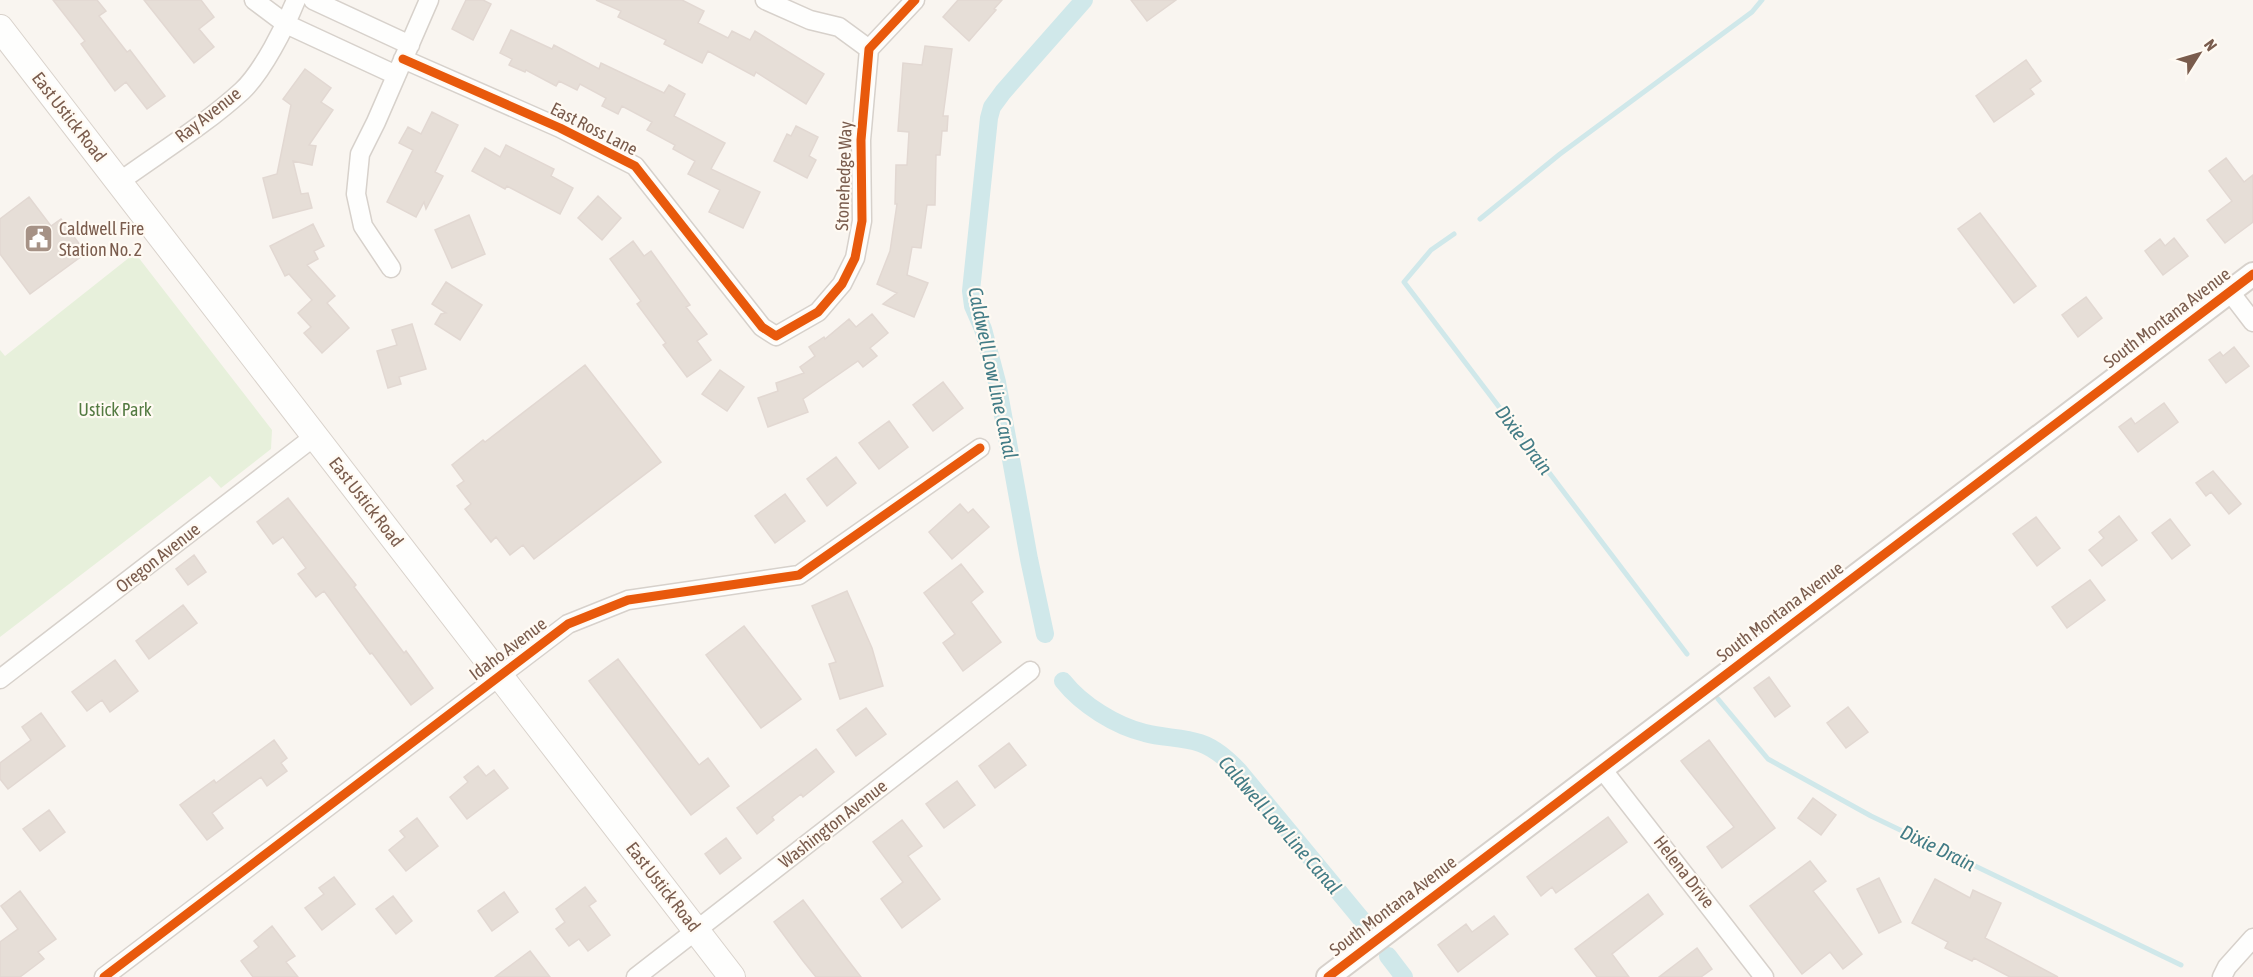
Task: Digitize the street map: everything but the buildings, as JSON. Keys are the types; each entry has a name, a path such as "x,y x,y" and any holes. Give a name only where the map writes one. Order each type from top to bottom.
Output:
{"main road":[{"name":"East Ustick Road","path":"0,27 732,977"}],"street":[{"name":"East Ross Lane","path":"254,0 286,24 402,61 560,128 635,166 762,327 776,336"},
{"name":"Ray Avenue","path":"119,182 243,90 268,56 296,0"},
{"name":"East Ross Lane","path":"313,0 402,61"},
{"path":"391,268 363,226 356,194 360,154 429,0"},
{"path":"765,0 810,20 839,27 869,49 915,0"},
{"name":"Stonehedge Way","path":"776,336 818,312 842,284 855,258 862,221 861,140 869,49"},
{"name":"South Montana Avenue","path":"1328,977 2253,274"},
{"path":"2230,292 2253,322"},
{"name":"Oregon Avenue","path":"0,679 315,436"},
{"name":"Idaho Avenue","path":"104,977 568,624 628,600 799,575 980,448"},
{"name":"Washington Avenue","path":"636,977 1030,671"},
{"name":"Helena Drive","path":"1602,768 1764,977"},
{"path":"2222,977 2253,938"}],"green space":[{"name":"Ustick Park","path":"135,253 272,430 271,449 221,488 210,476 0,637 0,350 5,356"}],"waterway":[{"name":"Caldwell Low Line Canal","path":"1045,634 997,382 983,329 973,306 971,291 992,107 1084,0"},
{"name":"Dixie Drain","path":"1480,219 1560,154 1752,12 1762,0"},
{"name":"Dixie Drain","path":"1454,234 1431,250 1404,282 1687,654"},
{"name":"Caldwell Low Line Canal","path":"1063,681 1080,698 1111,720 1152,735 1193,741 1220,754 1238,770 1362,920"},
{"name":"Dixie Drain","path":"1718,699 1768,759 1871,816 2181,965"},
{"name":"Caldwell Low Line Canal","path":"1388,956 1404,977"}],"cycle path":[{"path":"403,59 560,128 635,166 762,327 776,336 818,312 842,284 855,258 862,221 861,140 869,49 915,0"},
{"path":"1328,977 2253,274"},
{"path":"104,977 568,624 628,600 799,575 980,448"}],"place":[{"name":"Caldwell Fire Station No. 2","path":"38,239"}]}
